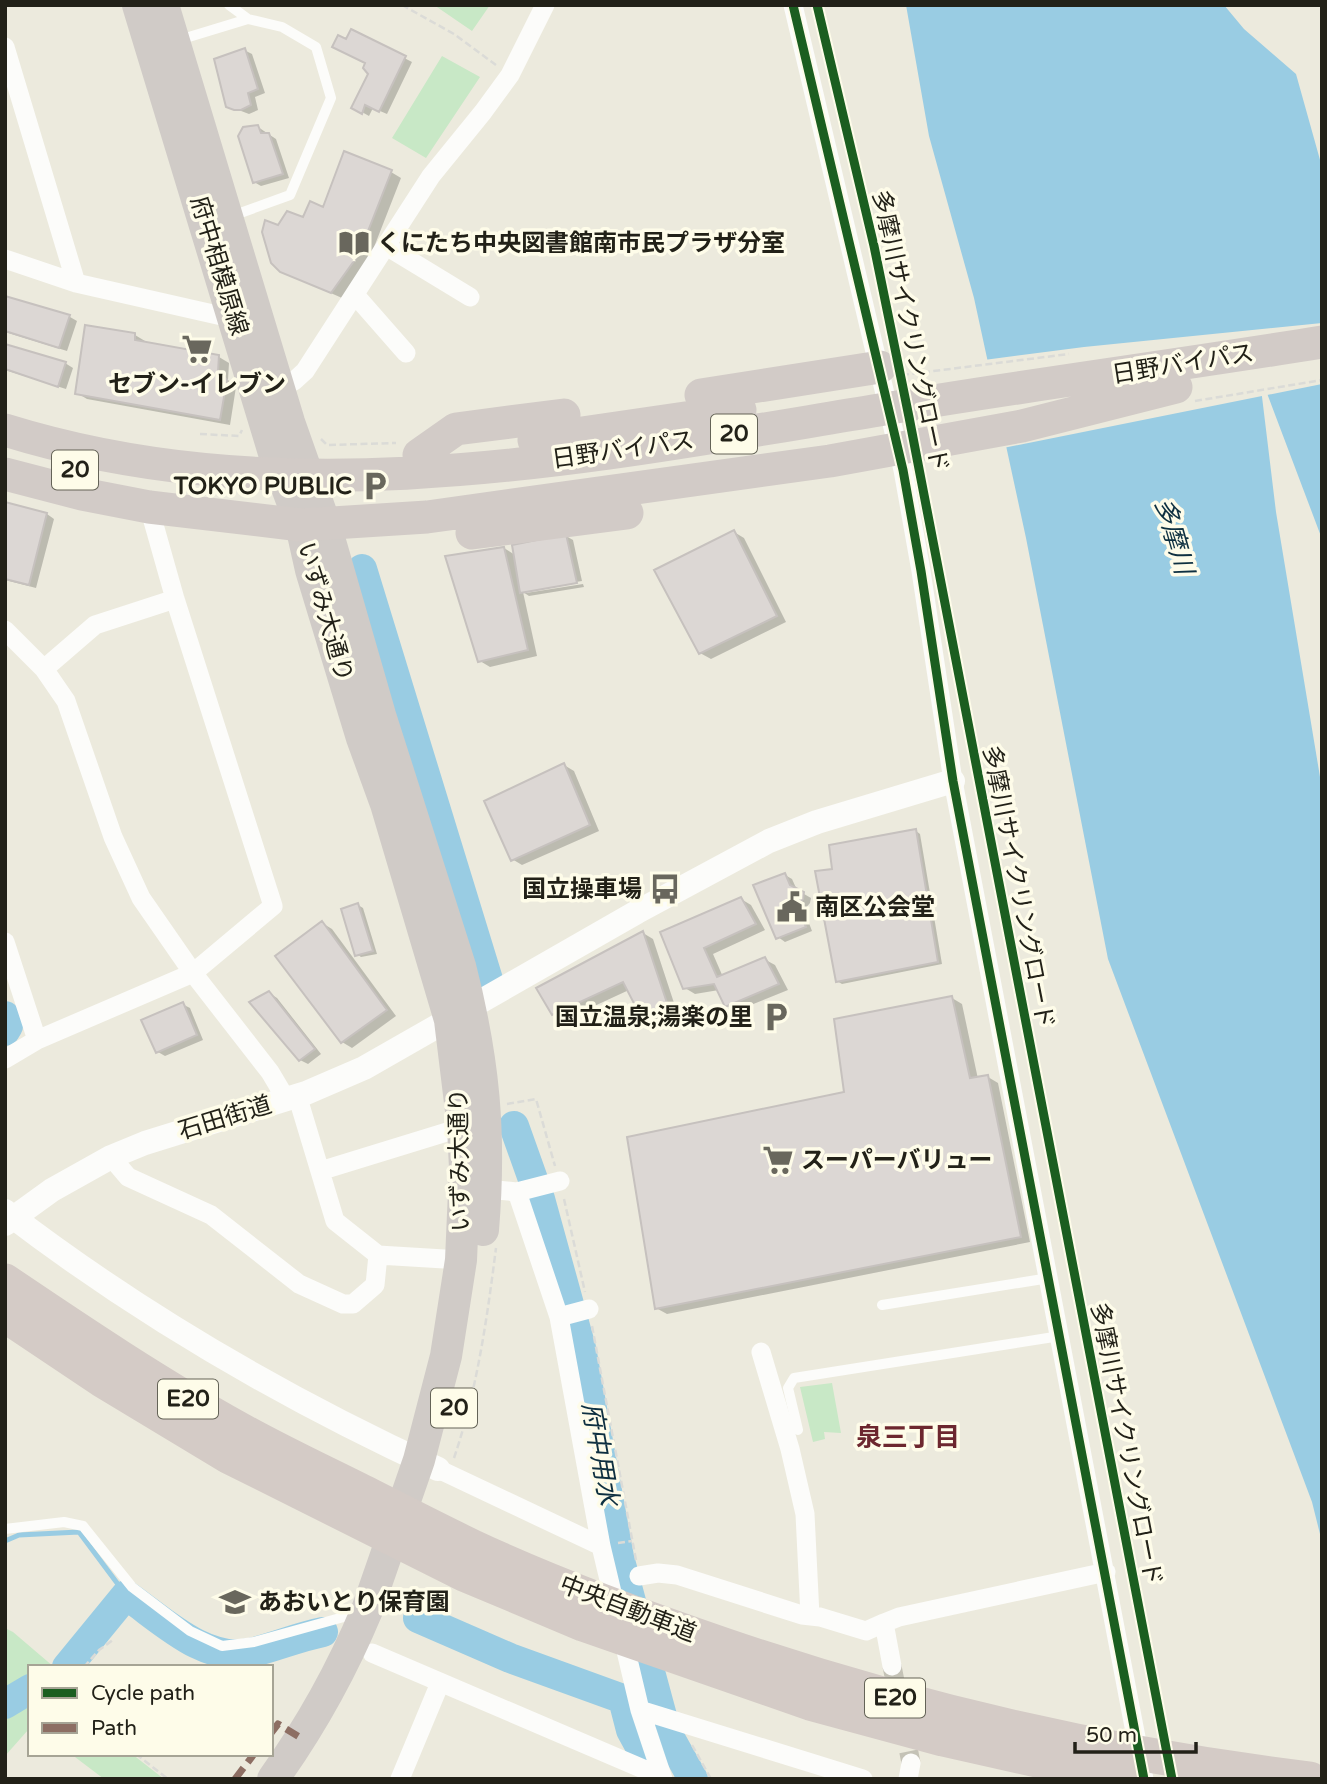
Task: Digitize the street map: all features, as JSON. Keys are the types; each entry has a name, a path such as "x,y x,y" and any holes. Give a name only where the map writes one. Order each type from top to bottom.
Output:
{"highway":[{"name":"日野バイパス","path":"1173,377 1322,342"},
{"name":"日野バイパス","path":"5,451 102,476 146,484 216,470 341,477 479,470 647,448 903,406 1322,364"},
{"path":"419,456 456,429 895,373"},
{"path":"5,408 89,430 162,442 332,458 419,456 917,386 1011,376 1173,377"},
{"path":"5,474 82,494 146,484 313,524 427,517 830,460 1022,426 1173,377"},
{"name":"日野バイパス","path":"5,430 74,447 146,484"},
{"path":"427,517 450,530 467,534 555,524 902,470"},
{"name":"中央自動車道","path":"5,1282 117,1357 242,1431 375,1515"},
{"name":"中央自動車道","path":"5,1315 102,1380 228,1456 375,1515 581,1609 684,1661 810,1703 1013,1756 1123,1765 1237,1770 1310,1779"},
{"name":"中央自動車道","path":"581,1609 671,1627 818,1677 947,1712 1123,1765"}],"main road":[{"name":"府中相模原線","path":"138,5 235,318 313,524"},
{"name":"府中相模原線","path":"163,5 280,388 288,454"},
{"name":"いずみ大通り","path":"298,1779 332,1729 372,1653 403,1573 428,1464 446,1356 461,1260 464,1192 460,966 343,593 313,524"},
{"name":"いずみ大通り","path":"273,1779 324,1700 367,1610 428,1464 467,1356 481,1256 509,1190 484,1085 460,1014"}],"street":[{"path":"280,388 305,371 356,296 431,176 484,112 510,75 545,5"},
{"path":"793,5 895,373 902,470 921,571 953,781 1144,1779"},
{"path":"5,47 76,283"},
{"path":"386,246 470,297"},
{"path":"5,259 76,283 235,318"},
{"path":"356,296 406,353"},
{"path":"5,1059 37,1040 193,973 273,906 176,599 146,484"},
{"path":"44,669 95,625 176,599"},
{"path":"5,630 44,669 66,701 113,838 141,898 193,973 291,1097 320,1171 335,1221 378,1255 461,1260"},
{"name":"石田街道","path":"8,1217 111,1157 145,1143 291,1097 355,1073 637,912 769,841 817,822 953,781"},
{"path":"5,942 37,1040"},
{"path":"320,1171 463,1127"},
{"path":"111,1157 128,1177 211,1215 299,1284 343,1304 353,1304 375,1285 378,1255"},
{"path":"556,1182 509,1190 574,1313 601,1546 662,1778"},
{"path":"8,1217 137,1303 217,1352 323,1411 601,1546"},
{"path":"761,1352 790,1449 805,1514 810,1616"},
{"path":"639,1576 657,1573 677,1575 866,1631 899,1617 1106,1572"},
{"path":"884,1623 892,1666"},
{"path":"372,1653 662,1778"},
{"path":"400,1779 440,1683"},
{"path":"644,1711 675,1720 807,1771 863,1779"}],"lane":[{"path":"228,218 290,194 331,98 316,47 282,27 248,19 229,5"},
{"path":"174,41 248,19"},
{"path":"882,1305 1049,1278"},
{"path":"798,1430 788,1388 794,1378 1060,1336"},
{"path":"5,1529 64,1522 83,1526 132,1587 190,1631 222,1646 254,1642 367,1610"}],"path":[{"path":"402,5 454,34 510,75"},
{"path":"895,373 1072,353"},
{"path":"500,1105 536,1099 556,1182 574,1313 639,1576"},
{"path":"625,1542 632,1541"},
{"path":"86,1665 99,1650 113,1640"},
{"path":"675,1720 711,1779"},
{"path":"139,1756 168,1779"}],"green space":[{"path":"434,5 490,5 472,31"},
{"path":"442,56 480,77 426,158 392,138"},
{"path":"832,1383 841,1433 824,1432 825,1439 813,1442 800,1387"},
{"path":"5,1628 52,1665 28,1665 28,1730 5,1756"},
{"path":"74,1756 135,1756 164,1779 104,1779"}],"water":[{"name":"多摩川","path":"906,5 1224,5 1244,29 1296,74 1322,167 1322,539 1259,372 1276,512 1322,789 1322,1542 1312,1502 1108,959 1026,538 974,298 929,136"}],"pier":[{"path":"1322,323 1322,384 1003,448 984,360"}],"building":[{"path":"351,29 406,56 379,112 365,105 362,114 351,108 368,74 363,68 365,63 332,47 338,35 346,39"},
{"path":"245,48 258,89 248,93 251,105 234,110 226,107 214,59"},
{"path":"258,125 261,133 269,133 283,174 253,183 238,136 243,127"},
{"path":"344,151 392,170 359,254 331,293 280,272 271,263 262,232 265,220 278,225 287,211 303,217 310,201 323,207"},
{"path":"5,296 70,315 59,348 5,331"},
{"path":"85,325 135,333 135,340 219,355 218,372 227,380 220,420 75,394"},
{"path":"5,344 66,362 58,387 5,369"},
{"path":"5,502 47,513 29,585 5,579"},
{"path":"734,530 777,616 699,654 654,570"},
{"path":"566,534 577,583 520,593 512,545"},
{"path":"504,547 528,650 478,662 445,556"},
{"path":"564,763 590,825 511,861 484,801"},
{"path":"916,829 938,962 836,982 815,871 832,869 829,845"},
{"path":"785,873 790,885 804,892 803,899 797,905 806,927 776,939 753,885"},
{"path":"741,897 756,924 704,948 717,977 765,957 779,984 725,1007 714,984 683,989 660,932"},
{"path":"358,903 373,951 355,956 341,909"},
{"path":"322,921 387,1010 341,1043 275,956"},
{"path":"643,931 667,1003 641,1017 623,982 552,1015 536,988"},
{"path":"269,991 315,1049 299,1061 249,1002"},
{"path":"952,996 970,1078 988,1075 1021,1237 655,1309 627,1137 844,1092 834,1019"},
{"path":"183,1002 197,1035 156,1053 141,1020"}],"waterway":[{"path":"362,569 489,983"},
{"path":"5,1016 8,1026 5,1031"},
{"name":"府中用水","path":"514,1126 540,1199 581,1348 619,1557 666,1731 693,1779"},
{"path":"5,1541 19,1535 79,1532 126,1595"},
{"path":"69,1665 126,1595 184,1637 217,1652 250,1653 323,1632"},
{"path":"418,1618 510,1658 623,1699 631,1730 643,1752"},
{"path":"5,1704 28,1690"}],"tunnel":[{"path":"892,1666 911,1763"}],"marked path":[{"path":"273,1730 278,1724 301,1738"},
{"path":"235,1779 252,1756"}],"cycle path":[{"path":"793,5 903,470 953,781 1144,1779"},
{"name":"多摩川サイクリングロード","path":"817,5 874,246 909,417 1172,1779"}],"place":[{"name":"くにたち中央図書館南市民プラザ分室","path":"354,243"},
{"name":"セブン-イレブン","path":"197,349"},
{"name":"TOKYO PUBLIC","path":"375,486"},
{"name":"国立操車場","path":"665,889"},
{"name":"南区公会堂","path":"792,907"},
{"name":"国立温泉;湯楽の里","path":"776,1017"},
{"name":"スーパーバリュー","path":"778,1160"},
{"name":"あおいとり保育園","path":"235,1602"}],"district":[{"name":"泉三丁目","path":"908,1437"}]}
